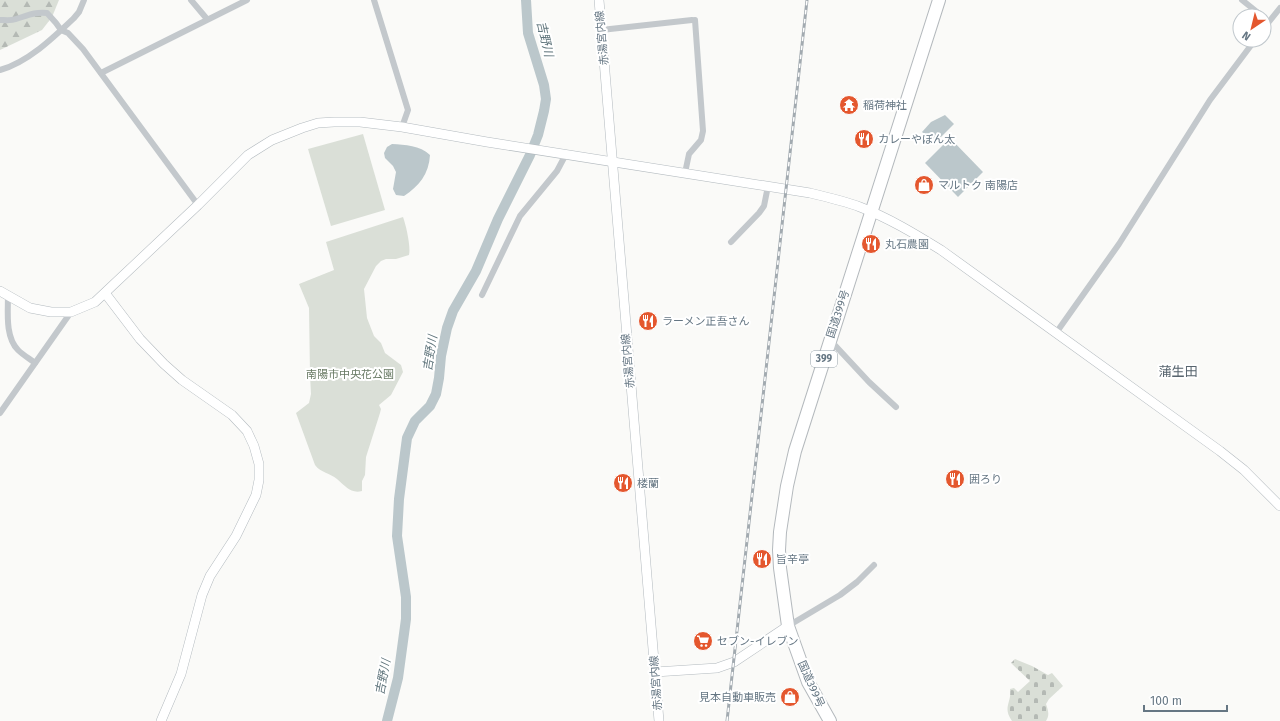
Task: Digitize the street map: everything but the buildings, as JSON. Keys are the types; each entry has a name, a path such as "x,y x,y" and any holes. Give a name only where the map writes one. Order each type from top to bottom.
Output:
{"highway":[{"name":"国道399号","path":"830,721 808,682 788,626 779,550 787,486 795,451 939,0"}],"street":[{"path":"0,70 12,67 26,59 79,12 84,0"},
{"path":"191,0 207,19"},
{"path":"101,73 247,0"},
{"path":"374,0 408,110 402,127"},
{"name":"赤湯宮内線","path":"599,0 611,161 659,721"},
{"path":"1242,0 1252,8"},
{"path":"1272,15 1280,8"},
{"path":"0,20 15,20 37,12 47,13 60,30 68,33 74,39 101,73 198,205"},
{"path":"601,30 694,20 703,130 701,140 689,154 685,173"},
{"path":"1056,333 1119,244 1210,100 1249,48"},
{"path":"4,293 30,308 51,312 71,312 95,302 198,205 248,155 272,140 318,123 360,122 402,127 487,142 810,193 871,211 913,232 941,250 1220,451 1244,470 1280,506"},
{"path":"482,295 520,216 557,171 566,154"},
{"path":"731,242 764,206 768,186"},
{"path":"4,293 10,335 13,343 17,349 35,363"},
{"path":"105,293 140,339 164,364 182,380 232,415 247,431 254,446 259,464 260,480 256,494 236,536 210,576 202,595 181,674 161,721"},
{"path":"0,413 71,312"},
{"path":"830,340 896,407"},
{"path":"656,672 716,668 734,662 788,626 840,595 874,565"}],"green space":[{"path":"0,0 59,0 52,17 42,30 0,50"},
{"path":"363,134 385,210 331,226 308,149"},
{"name":"南陽市中央花公園","path":"403,217 409,242 409,255 381,261 376,266 364,289 367,318 374,336 381,343 385,353 401,365 403,372 391,395 379,405 381,409 366,457 362,491 358,492 348,489 334,477 320,470 315,465 296,413 309,403 311,394 309,308 299,284 334,270 326,242"},
{"path":"1015,659 1048,675 1052,673 1063,686 1049,699 1046,704 1048,715 1046,721 1012,721 1009,716 1008,708 1010,689 1014,688 1018,692 1030,681 1011,663"}],"shaded area":[{"path":"945,115 954,124 935,143 922,132 931,122"},
{"path":"950,138 983,172 958,197 925,163"},
{"path":"392,144 417,147 430,155 428,168 419,184 404,196 396,195 393,189 396,172 393,166 385,158 384,153 387,147"}],"waterway":[{"name":"吉野川","path":"387,721 398,678 406,619 406,597 397,536 399,499 407,438 415,421 430,406 436,394 441,356 447,328 453,311 476,271 498,219 530,155 538,135 544,111 546,99 544,85 528,33 526,0"}],"railway":[{"path":"727,721 807,0"}],"place":[{"name":"稲荷神社","path":"849,105"},
{"name":"カレーやぽん太","path":"864,139"},
{"name":"マルトク 南陽店","path":"924,185"},
{"name":"丸石農園","path":"871,244"},
{"name":"ラーメン正吾さん","path":"648,321"},
{"name":"囲ろり","path":"955,479"},
{"name":"楼蘭","path":"623,483"},
{"name":"旨辛亭","path":"762,559"},
{"name":"セブン-イレブン","path":"703,641"},
{"name":"見本自動車販売","path":"790,697"}],"district":[{"name":"蒲生田","path":"1178,371"}]}
